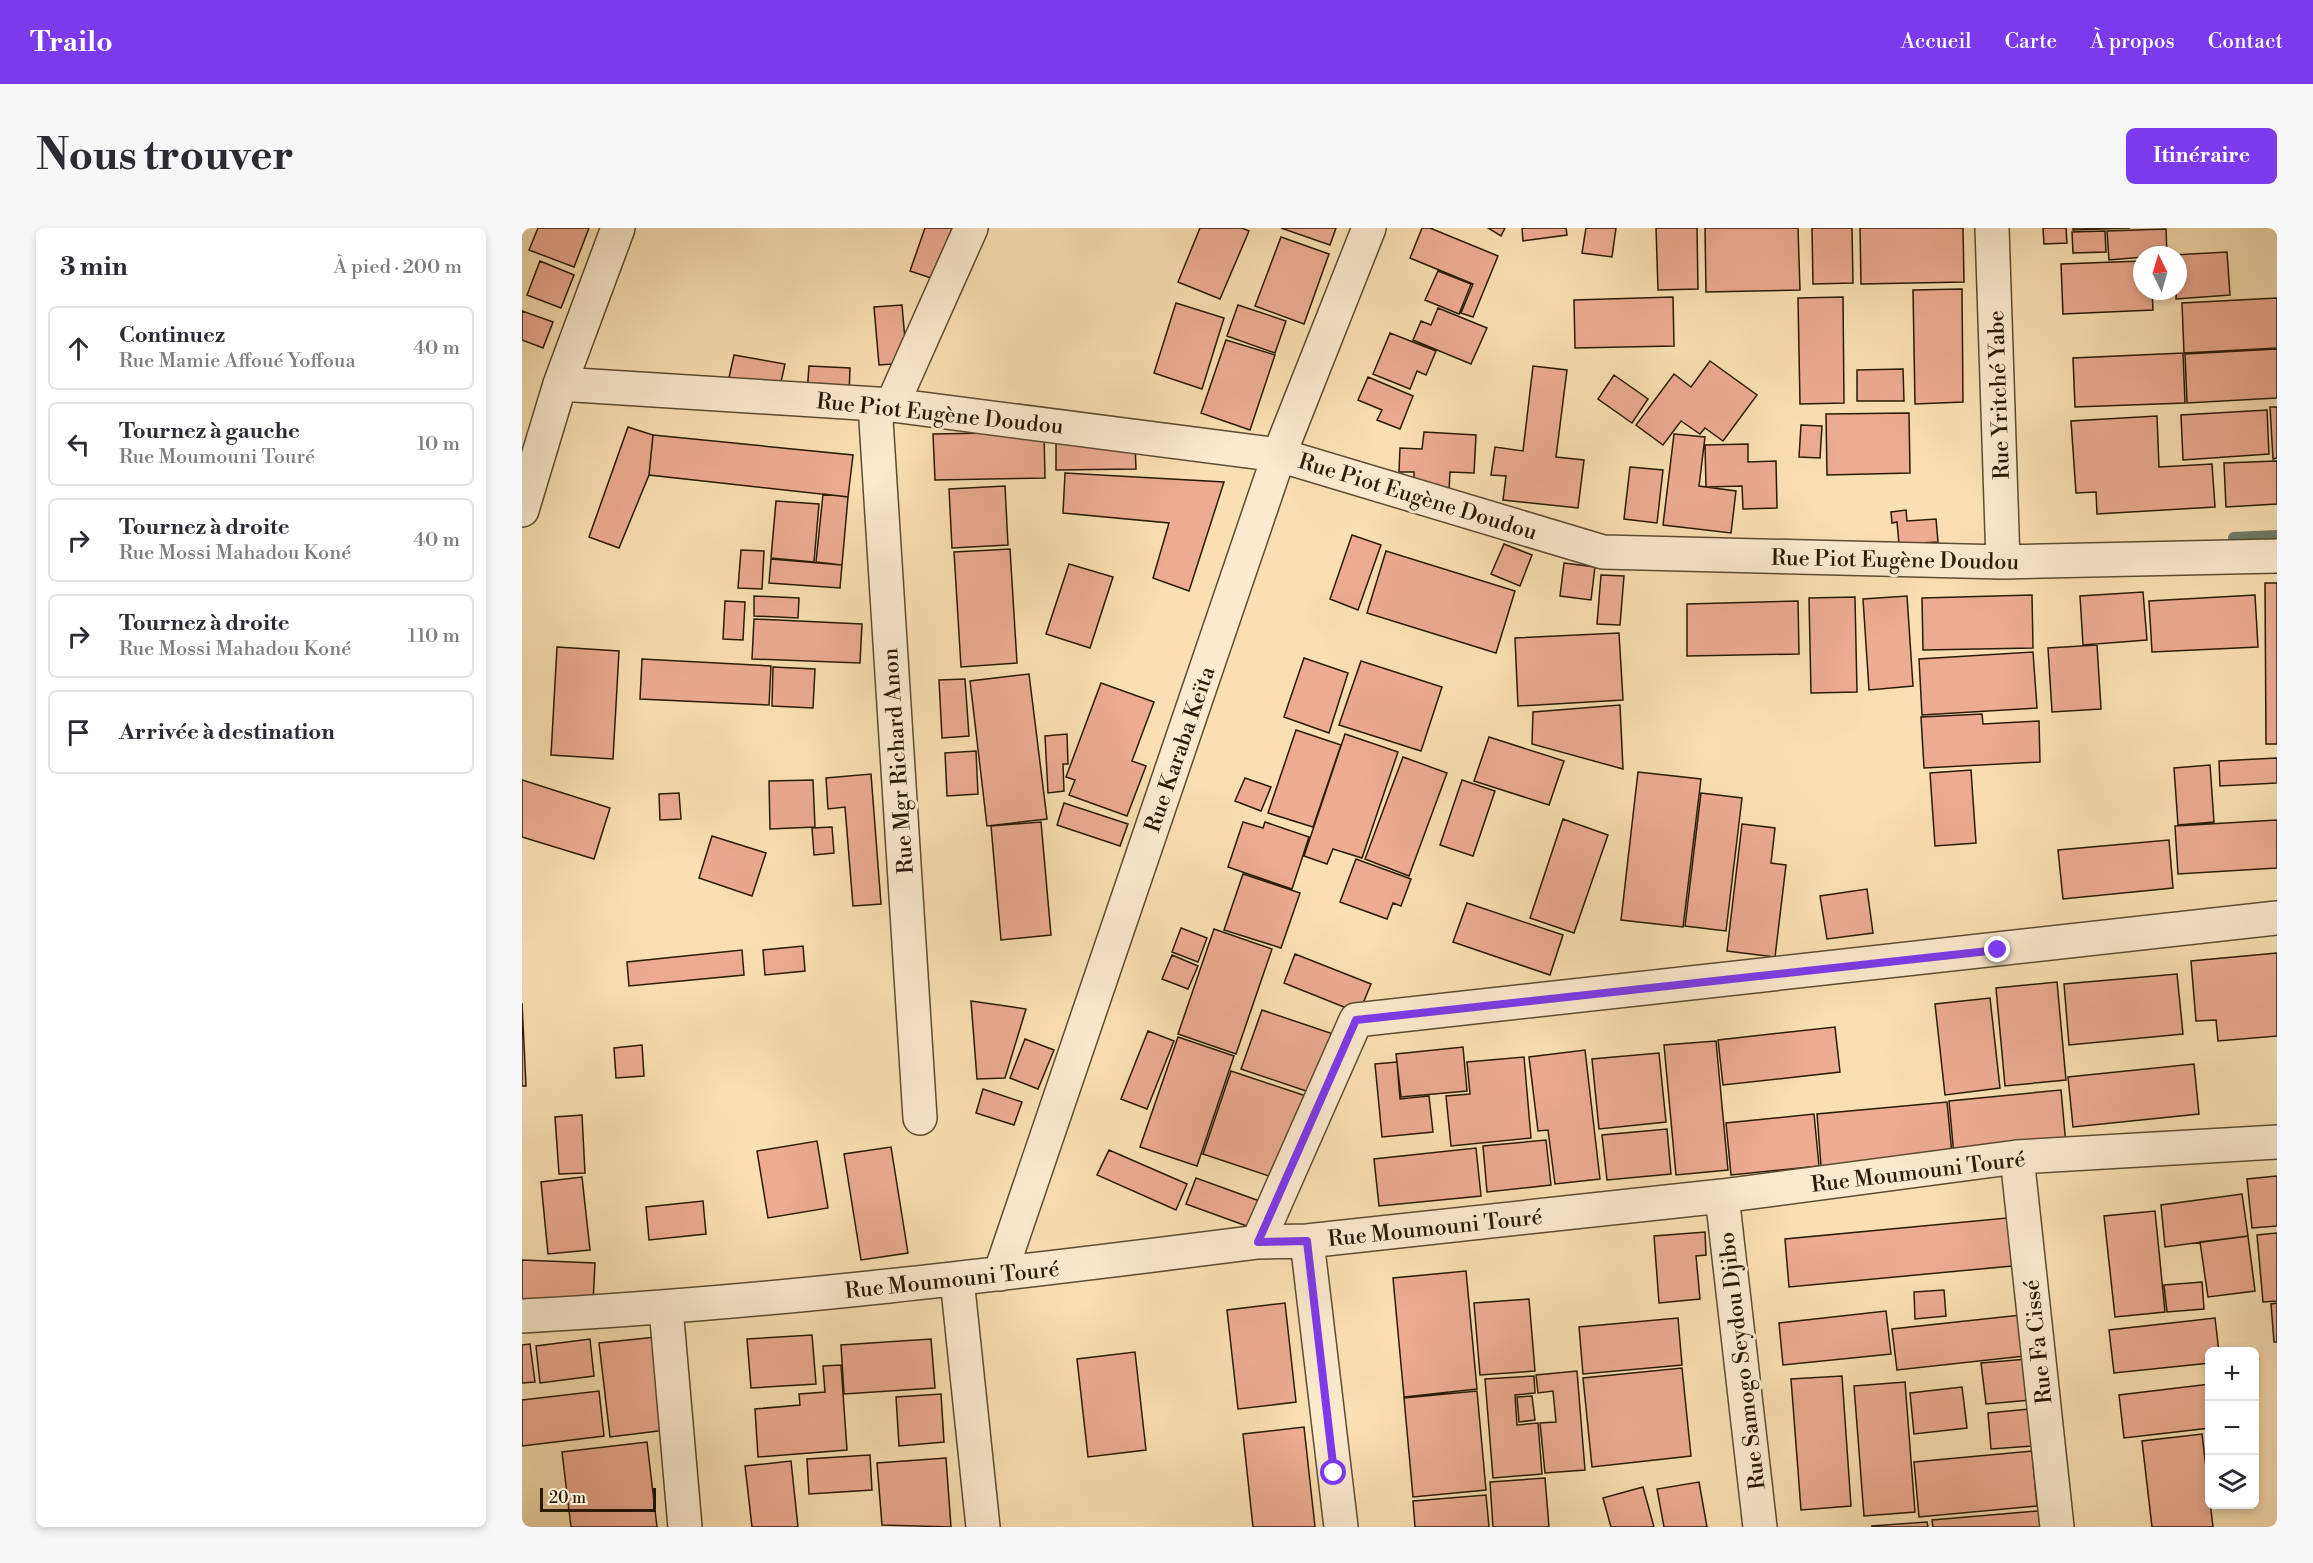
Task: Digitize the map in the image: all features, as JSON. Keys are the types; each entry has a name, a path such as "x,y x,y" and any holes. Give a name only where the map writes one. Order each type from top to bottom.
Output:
{"street":[{"path":"522,510 560,384 618,228"},
{"path":"884,404 971,228"},
{"name":"Rue Karaba Keïta","path":"1000,1275 1279,455 1369,228"},
{"name":"Rue Yritché Yabe","path":"1992,228 2003,562"},
{"name":"Rue Piot Eugène Doudou","path":"560,384 884,404 1279,455 1603,552 2003,562 2277,556"},
{"name":"Rue Mgr Richard Anon","path":"884,404 920,1118"},
{"path":"1258,1242 1356,1020 2277,918"},
{"name":"Rue Moumouni Touré","path":"522,1316 666,1308 957,1280 1258,1242 1307,1241 1722,1196 2017,1157 2277,1142"},
{"name":"Rue Fa Cissé","path":"2017,1157 2057,1527"},
{"name":"Rue Samogo Seydou Djibo","path":"1722,1196 1760,1527"},
{"path":"1307,1241 1341,1527"},
{"path":"957,1280 983,1527"},
{"path":"666,1308 685,1527"}],"building":[{"path":"538,228 589,228 574,267 529,250"},
{"path":"925,228 955,228 937,280 910,271"},
{"path":"1200,228 1242,228 1249,231 1220,299 1178,282"},
{"path":"1281,228 1336,228 1330,245"},
{"path":"1422,228 1430,228 1498,256 1473,317 1461,313 1473,284 1410,258"},
{"path":"1488,228 1505,228 1501,236"},
{"path":"1522,228 1566,228 1567,235 1523,241"},
{"path":"1586,228 1616,228 1612,257 1582,253"},
{"path":"1656,228 1697,228 1698,289 1658,290"},
{"path":"1705,228 1798,228 1800,290 1706,292"},
{"path":"1812,228 1852,228 1853,283 1813,284"},
{"path":"1860,228 1963,228 1964,282 1861,284"},
{"path":"2043,228 2066,228 2067,243 2044,244"},
{"path":"2073,228 2130,228 2073,230"},
{"path":"2166,229 2167,246 2133,246 2133,258 2109,260 2107,231"},
{"path":"2105,231 2106,252 2073,253 2072,232"},
{"path":"1281,237 1329,254 1304,324 1255,306"},
{"path":"2227,252 2230,295 2187,298 2187,254"},
{"path":"540,261 574,275 561,308 527,295"},
{"path":"2133,261 2133,300 2152,300 2153,310 2063,314 2061,264"},
{"path":"1438,271 1471,284 1459,314 1425,300"},
{"path":"1962,289 1963,402 1915,404 1913,290"},
{"path":"1673,297 1674,346 1575,348 1574,300"},
{"path":"1843,297 1844,403 1800,404 1798,298"},
{"path":"2277,298 2277,348 2184,353 2182,303"},
{"path":"1176,303 1224,318 1202,389 1154,373"},
{"path":"902,305 907,363 879,365 874,307"},
{"path":"1238,305 1286,321 1275,353 1227,336"},
{"path":"1438,308 1487,328 1471,364 1413,340 1421,321 1431,325"},
{"path":"522,311 553,322 543,348 522,340"},
{"path":"1390,333 1436,351 1426,375 1417,371 1410,389 1373,374"},
{"path":"1226,340 1275,355 1250,430 1201,413"},
{"path":"2277,349 2277,398 2187,403 2185,354"},
{"path":"2183,353 2185,403 2075,407 2073,358"},
{"path":"734,355 785,364 779,391 728,382"},
{"path":"1710,361 1757,395 1723,441 1705,428 1700,434 1681,421 1663,445 1636,425 1674,374 1691,387"},
{"path":"809,366 850,368 849,396 807,394"},
{"path":"1533,366 1567,370 1556,457 1584,460 1578,508 1503,500 1506,476 1491,475 1495,447 1523,451"},
{"path":"1903,369 1904,401 1857,401 1857,370"},
{"path":"1614,375 1648,399 1632,423 1598,399"},
{"path":"1368,377 1413,396 1400,429 1377,420 1382,410 1358,400"},
{"path":"2270,407 2277,407 2277,458 2273,459"},
{"path":"2267,410 2269,454 2183,460 2181,415"},
{"path":"1909,413 1910,473 1827,475 1826,414"},
{"path":"2157,416 2159,467 2212,464 2215,507 2097,514 2096,492 2076,493 2071,421"},
{"path":"1801,425 1822,426 1820,458 1799,457"},
{"path":"628,427 653,435 649,475 619,548 589,537"},
{"path":"1044,432 1045,478 935,480 933,434"},
{"path":"1424,432 1476,435 1474,473 1450,472 1449,491 1414,490 1414,472 1399,472 1400,448 1422,449"},
{"path":"1674,434 1705,437 1699,486 1736,491 1731,533 1663,525"},
{"path":"653,435 853,455 848,497 649,475"},
{"path":"1056,443 1135,443 1136,469 1056,470"},
{"path":"1748,444 1748,462 1776,461 1777,508 1743,509 1742,486 1706,487 1705,445"},
{"path":"2277,461 2277,504 2226,507 2224,463"},
{"path":"1630,467 1663,470 1657,523 1624,519"},
{"path":"1065,473 1224,482 1189,591 1153,578 1169,523 1063,513"},
{"path":"1005,486 1008,545 952,548 949,489"},
{"path":"823,494 848,497 842,565 816,562"},
{"path":"776,501 819,504 814,562 771,558"},
{"path":"1906,510 1907,521 1936,519 1938,542 1899,544 1897,522 1892,523 1891,512"},
{"path":"1352,535 1381,545 1358,610 1330,599"},
{"path":"1504,544 1532,555 1520,586 1491,574"},
{"path":"1010,549 1017,663 961,667 954,552"},
{"path":"741,550 764,551 762,589 738,588"},
{"path":"1386,551 1515,591 1496,653 1367,613"},
{"path":"771,559 842,565 840,588 769,583"},
{"path":"1564,563 1595,567 1591,600 1560,596"},
{"path":"1069,564 1113,577 1090,648 1046,634"},
{"path":"1601,575 1624,576 1620,625 1597,624"},
{"path":"2265,583 2277,583 2277,744 2266,744"},
{"path":"2143,592 2147,640 2083,645 2080,596"},
{"path":"2032,595 2033,648 1923,650 1922,598"},
{"path":"2255,595 2258,647 2152,652 2149,601"},
{"path":"754,596 799,598 798,618 754,616"},
{"path":"1907,596 1913,686 1869,690 1863,599"},
{"path":"1855,597 1857,692 1811,693 1809,598"},
{"path":"725,601 745,602 743,640 723,639"},
{"path":"1798,601 1799,654 1687,656 1687,604"},
{"path":"754,619 862,624 860,663 752,659"},
{"path":"1619,633 1623,700 1518,706 1515,638"},
{"path":"2097,645 2101,709 2052,712 2048,648"},
{"path":"557,647 619,651 613,759 551,755"},
{"path":"2033,652 2037,708 1922,715 1919,659"},
{"path":"1304,658 1348,673 1329,733 1284,717"},
{"path":"642,659 771,666 769,705 640,699"},
{"path":"1361,661 1442,687 1421,751 1339,725"},
{"path":"773,667 815,669 813,708 772,706"},
{"path":"1029,674 1047,819 987,826 970,681"},
{"path":"965,679 969,736 942,738 939,680"},
{"path":"1101,683 1154,702 1132,761 1146,766 1127,816 1069,795 1075,780 1066,777"},
{"path":"1620,705 1623,769 1532,744 1533,712"},
{"path":"1982,714 1983,724 2039,721 2040,762 1924,768 1921,717"},
{"path":"1296,730 1341,745 1313,827 1268,813"},
{"path":"1067,734 1068,764 1063,764 1064,791 1048,793 1045,736"},
{"path":"1345,734 1398,752 1362,858 1333,849 1327,864 1304,856"},
{"path":"1489,737 1564,761 1549,805 1474,781"},
{"path":"976,751 978,794 947,796 945,753"},
{"path":"1403,757 1447,773 1409,876 1365,859"},
{"path":"2277,758 2277,783 2220,786 2219,761"},
{"path":"2210,765 2214,822 2178,825 2174,768"},
{"path":"1971,770 1976,843 1935,846 1930,773"},
{"path":"1638,772 1701,779 1683,927 1621,920"},
{"path":"871,774 881,904 853,906 845,807 828,809 826,778"},
{"path":"1245,778 1271,787 1261,811 1235,801"},
{"path":"522,780 610,808 594,859 522,837"},
{"path":"813,780 815,827 770,829 769,781"},
{"path":"1462,780 1495,791 1473,856 1440,845"},
{"path":"679,793 681,819 660,820 659,794"},
{"path":"1701,793 1742,798 1726,931 1685,926"},
{"path":"1064,803 1128,824 1120,846 1057,825"},
{"path":"1563,819 1608,835 1574,933 1530,918"},
{"path":"2277,820 2277,868 2178,874 2175,826"},
{"path":"1041,822 1051,935 1001,940 991,826"},
{"path":"1243,822 1263,828 1265,822 1309,837 1292,889 1228,867"},
{"path":"1742,824 1775,828 1771,863 1786,865 1775,957 1727,951"},
{"path":"832,827 834,853 814,855 812,828"},
{"path":"712,836 766,853 752,896 699,878"},
{"path":"2169,840 2173,888 2063,899 2058,850"},
{"path":"1356,859 1411,879 1401,906 1393,903 1387,919 1340,902"},
{"path":"1243,874 1300,893 1281,948 1224,930"},
{"path":"1867,889 1873,933 1827,939 1820,896"},
{"path":"1467,903 1563,935 1550,975 1453,942"},
{"path":"1181,928 1207,938 1198,962 1172,952"},
{"path":"1214,929 1272,949 1236,1054 1178,1034"},
{"path":"803,946 805,971 765,975 763,950"},
{"path":"742,950 744,975 629,986 627,962"},
{"path":"2277,953 2277,1036 2218,1041 2216,1020 2196,1021 2191,961"},
{"path":"1295,954 1371,984 1359,1013 1284,983"},
{"path":"1172,955 1198,966 1188,989 1162,979"},
{"path":"2177,974 2183,1034 2069,1045 2064,984"},
{"path":"2057,982 2066,1080 2005,1086 1996,988"},
{"path":"1990,998 2000,1088 1945,1095 1935,1004"},
{"path":"971,1001 1026,1009 1005,1078 977,1079"},
{"path":"522,1003 526,1086 522,1086"},
{"path":"1262,1010 1336,1035 1315,1094 1241,1069"},
{"path":"1835,1027 1840,1072 1723,1085 1718,1040"},
{"path":"1148,1031 1174,1041 1147,1109 1121,1099"},
{"path":"1178,1037 1234,1056 1197,1166 1140,1147"},
{"path":"1025,1039 1054,1050 1038,1089 1010,1078"},
{"path":"1716,1041 1728,1170 1676,1175 1664,1045"},
{"path":"642,1045 644,1076 616,1078 614,1048"},
{"path":"1463,1047 1467,1091 1401,1097 1396,1054"},
{"path":"1585,1050 1600,1179 1555,1184 1548,1130 1538,1131 1529,1057"},
{"path":"1659,1053 1666,1122 1599,1129 1592,1059"},
{"path":"1524,1057 1531,1138 1451,1146 1446,1096 1470,1094 1467,1062"},
{"path":"1397,1062 1400,1099 1429,1096 1433,1132 1382,1137 1375,1064"},
{"path":"2194,1064 2199,1114 2073,1127 2068,1077"},
{"path":"1231,1071 1309,1097 1281,1180 1203,1154"},
{"path":"983,1089 1022,1102 1014,1125 976,1113"},
{"path":"2061,1090 2066,1145 1954,1156 1949,1101"},
{"path":"1947,1102 1952,1154 1821,1166 1817,1114"},
{"path":"1814,1114 1819,1166 1731,1175 1726,1123"},
{"path":"582,1115 585,1173 559,1174 555,1117"},
{"path":"1667,1129 1671,1174 1607,1180 1602,1135"},
{"path":"1546,1140 1551,1185 1487,1192 1483,1146"},
{"path":"817,1141 828,1208 768,1218 757,1151"},
{"path":"891,1147 908,1253 861,1260 844,1154"},
{"path":"1476,1148 1481,1196 1379,1206 1374,1159"},
{"path":"1109,1150 1187,1184 1176,1210 1097,1175"},
{"path":"2277,1176 2277,1226 2252,1228 2247,1179"},
{"path":"582,1177 590,1250 548,1254 541,1182"},
{"path":"1196,1178 1265,1203 1255,1229 1186,1204"},
{"path":"2242,1194 2248,1236 2165,1247 2161,1205"},
{"path":"703,1201 706,1234 649,1240 646,1207"},
{"path":"2155,1211 2165,1312 2115,1317 2104,1216"},
{"path":"2007,1218 2012,1266 1789,1287 1785,1239"},
{"path":"1705,1232 1706,1255 1696,1256 1700,1299 1659,1303 1654,1236"},
{"path":"2277,1233 2277,1301 2263,1302 2257,1235"},
{"path":"2248,1236 2255,1291 2208,1297 2200,1242"},
{"path":"522,1260 595,1263 593,1303 522,1300"},
{"path":"1466,1271 1477,1389 1404,1397 1393,1278"},
{"path":"2202,1282 2204,1309 2167,1312 2164,1285"},
{"path":"1944,1290 1946,1316 1915,1319 1914,1292"},
{"path":"1529,1299 1535,1371 1480,1375 1474,1303"},
{"path":"1285,1303 1296,1402 1238,1409 1227,1310"},
{"path":"2277,1303 2277,1342 2274,1342 2271,1304"},
{"path":"1886,1311 1891,1354 1783,1365 1779,1323"},
{"path":"2030,1314 2034,1355 1897,1370 1892,1329"},
{"path":"1678,1318 1682,1365 1583,1374 1579,1327"},
{"path":"2215,1318 2218,1347 2205,1347 2205,1364 2114,1373 2109,1330"},
{"path":"812,1335 816,1384 751,1388 747,1339"},
{"path":"656,1337 666,1430 610,1437 599,1343"},
{"path":"590,1339 594,1376 540,1383 536,1346"},
{"path":"931,1339 935,1388 844,1394 841,1345"},
{"path":"530,1344 535,1382 522,1383 522,1345"},
{"path":"1135,1352 1146,1450 1088,1457 1077,1359"},
{"path":"2027,1359 2031,1400 1986,1404 1981,1363"},
{"path":"841,1365 847,1450 758,1457 755,1409 800,1405 799,1394 825,1392 823,1366"},
{"path":"1682,1368 1691,1456 1592,1467 1583,1378"},
{"path":"1577,1371 1585,1470 1545,1473 1540,1423 1556,1422 1553,1391 1538,1393 1536,1375"},
{"path":"1534,1376 1535,1393 1515,1395 1517,1425 1538,1423 1542,1474 1493,1478 1485,1379"},
{"path":"1842,1376 1851,1506 1801,1510 1791,1379"},
{"path":"1905,1382 1915,1512 1864,1516 1854,1386"},
{"path":"2205,1385 2205,1429 2124,1438 2119,1395"},
{"path":"1962,1387 1967,1428 1914,1434 1910,1393"},
{"path":"599,1391 604,1436 522,1446 522,1400"},
{"path":"1477,1391 1486,1490 1413,1497 1404,1398"},
{"path":"941,1394 944,1442 899,1446 896,1397"},
{"path":"1532,1396 1535,1420 1519,1422 1517,1397"},
{"path":"2029,1409 2032,1446 1991,1449 1988,1413"},
{"path":"1304,1427 1315,1527 1253,1527 1243,1434"},
{"path":"2202,1434 2205,1459 2205,1509 2211,1509 2213,1527 2152,1527 2142,1441"},
{"path":"647,1442 657,1527 571,1527 562,1452"},
{"path":"2032,1451 2037,1506 1919,1517 1914,1462"},
{"path":"870,1455 872,1490 809,1494 807,1459"},
{"path":"946,1458 951,1527 882,1525 877,1463"},
{"path":"791,1461 798,1527 752,1527 745,1466"},
{"path":"1545,1478 1549,1527 1493,1527 1490,1482"},
{"path":"1699,1482 1707,1527 1664,1527 1657,1489"},
{"path":"1643,1487 1654,1527 1611,1527 1603,1498"},
{"path":"1486,1495 1489,1527 1415,1527 1413,1501"},
{"path":"2049,1510 2051,1527 1933,1527 1932,1520"},
{"path":"1927,1522 1928,1527 1872,1527 1872,1526"}],"waterway":[{"path":"2234,538 2277,536"}],"route":[{"path":"1334,1473 1307,1241 1258,1242 1356,1020 1998,950"}]}
